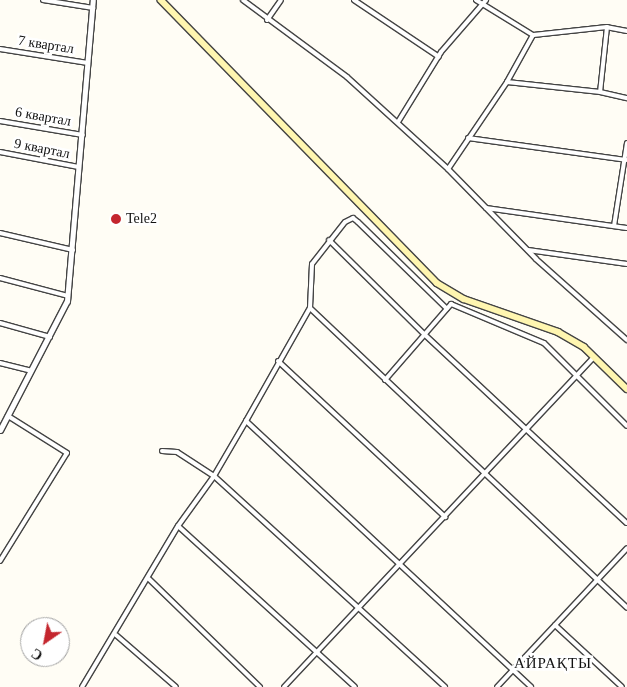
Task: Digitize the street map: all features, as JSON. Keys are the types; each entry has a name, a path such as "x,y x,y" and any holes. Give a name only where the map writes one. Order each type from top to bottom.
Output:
{"main road":[{"path":"160,0 437,283 456,294 558,332 594,356 627,389"}],"street":[{"path":"43,0 93,8"},
{"path":"0,430 50,337 68,296 93,0"},
{"path":"243,0 267,20 347,77 398,122 448,169 527,250 627,340"},
{"path":"267,20 281,0"},
{"path":"354,0 439,57"},
{"path":"476,0 533,35 607,28 627,30"},
{"path":"398,122 439,57 481,3 486,0"},
{"path":"600,92 607,28"},
{"path":"448,169 507,82 533,35"},
{"name":"7 квартал","path":"0,48 88,63"},
{"path":"507,82 600,92 627,98"},
{"name":"6 квартал","path":"0,121 83,135"},
{"path":"468,138 626,160"},
{"path":"614,226 626,160 627,143"},
{"name":"9 квартал","path":"0,152 80,167"},
{"path":"486,208 627,228"},
{"path":"82,687 116,635 178,526 214,476 310,308 312,264 345,222 353,218 447,309"},
{"path":"0,233 73,250"},
{"path":"329,240 424,334 627,523"},
{"path":"527,250 627,264"},
{"path":"0,278 68,296"},
{"path":"385,380 447,309 456,294"},
{"path":"451,304 544,343 627,426"},
{"path":"310,308 627,608"},
{"path":"0,323 50,337"},
{"path":"620,333 627,334"},
{"path":"284,687 594,356"},
{"path":"278,361 445,517"},
{"path":"0,364 32,372"},
{"path":"0,561 67,453 8,416"},
{"path":"246,421 531,687"},
{"path":"162,450 177,452 214,476 445,687"},
{"path":"178,526 356,687"},
{"path":"497,687 627,548"},
{"path":"149,579 260,687"},
{"path":"555,625 622,687"},
{"path":"116,635 176,687"}],"place":[{"name":"Tele2","path":"116,219"}],"district":[{"name":"АЙРАҚТЫ","path":"553,664"}]}
